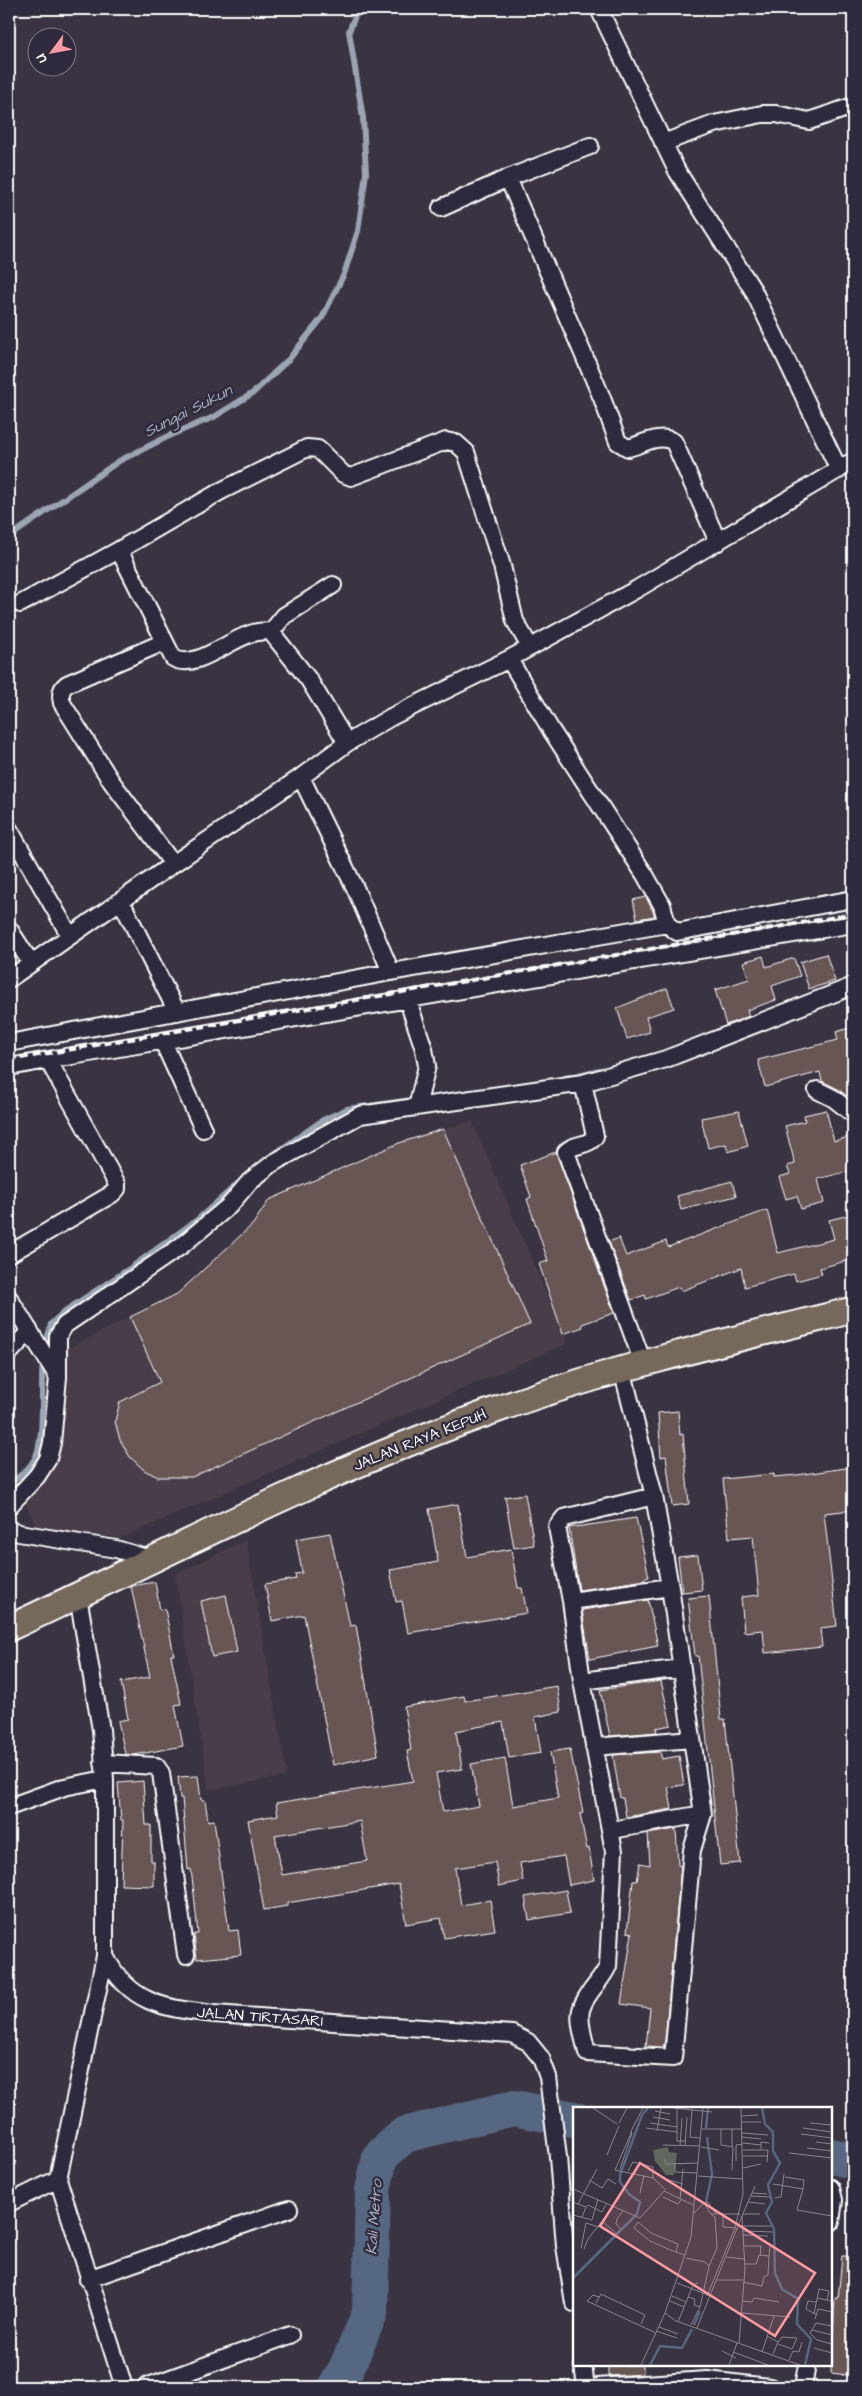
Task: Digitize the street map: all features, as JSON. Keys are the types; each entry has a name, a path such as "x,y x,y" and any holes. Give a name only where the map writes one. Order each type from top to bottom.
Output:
{"main road":[{"name":"JALAN RAYA KEPUH","path":"9,1628 344,1470 414,1441 507,1406 632,1366 853,1310"}],"street":[{"path":"599,9 684,184 753,290 838,470"},
{"path":"663,143 714,124 762,114 776,114 809,121 853,106"},
{"path":"440,208 508,178 590,146"},
{"path":"508,178 602,398 618,442 628,448 653,439 668,438 674,442 718,542"},
{"path":"20,604 221,491 307,448 318,449 343,474 351,477 446,441 456,443 466,452 502,566 515,621 530,647"},
{"path":"9,979 301,777 347,743 391,717 509,659 718,542 853,461"},
{"path":"119,550 172,658 184,662 203,657 260,631 271,632 309,680 347,743"},
{"path":"271,632 284,616 334,585"},
{"path":"164,642 67,684 61,691 61,696 62,703 111,781 173,864"},
{"path":"509,659 551,730 645,875 662,905 666,924 677,932 853,898"},
{"path":"301,777 356,890 391,972"},
{"path":"9,829 70,936"},
{"path":"121,901 177,1012"},
{"path":"9,1043 391,972 666,924"},
{"path":"9,1067 408,1001 853,924"},
{"path":"9,928 31,963"},
{"path":"9,1506 38,1476 48,1459 52,1443 58,1377 58,1336 65,1325 181,1246 228,1206 250,1181 273,1163 360,1115 418,1101 583,1083 666,1059 853,986"},
{"path":"408,1001 424,1049 427,1066 418,1101"},
{"path":"163,1042 204,1129"},
{"path":"9,1254 112,1194 116,1189 116,1184 48,1060"},
{"path":"583,1083 595,1136 590,1142 569,1149 566,1152 632,1366 670,1587 703,1814 692,1850 673,2058 587,2054 580,2018 581,2009 604,1976 608,1966 614,1851 612,1830 582,1681 571,1601 557,1527 560,1521 654,1496"},
{"path":"817,1090 833,1098 853,1114"},
{"path":"9,1298 58,1377"},
{"path":"9,1353 32,1335"},
{"path":"9,1529 19,1533 116,1549 153,1560"},
{"path":"571,1601 670,1587"},
{"path":"78,1596 101,1730 104,1771 105,1956 58,2179 88,2279 124,2387"},
{"path":"582,1681 682,1668"},
{"path":"594,1747 692,1739"},
{"path":"9,1807 104,1771 148,1765 156,1766 161,1773 186,1955"},
{"path":"612,1830 703,1814"},
{"name":"JALAN TIRTASARI","path":"105,1956 121,1981 132,1992 151,2003 178,2010 512,2034 528,2042 541,2058 548,2077 558,2157 569,2214 573,2285"},
{"path":"9,2203 58,2179"},
{"path":"832,2192 834,2200 832,2215"},
{"path":"88,2279 289,2209"},
{"path":"146,2387 290,2336"},
{"path":"583,2366 586,2387"},
{"path":"803,2387 807,2366"},
{"path":"597,2387 707,2380 770,2387"}],"shaded area":[{"path":"472,1121 568,1343 121,1538 36,1527 25,1501 51,1470 62,1435 64,1350 177,1294 257,1224 269,1200 399,1143"},
{"path":"246,1540 287,1776 209,1790 175,1574"}],"building":[{"path":"646,897 655,916 637,919 633,900"},
{"path":"826,954 835,981 809,989 800,962"},
{"path":"763,956 766,967 794,958 800,976 772,986 776,1000 747,1010 749,1016 726,1025 715,990 749,979 743,962"},
{"path":"667,988 674,1008 646,1017 650,1032 627,1039 617,1008"},
{"path":"853,1027 853,1101 838,1089 822,1081 820,1072 765,1087 758,1060 838,1040 836,1032"},
{"path":"826,1110 834,1141 853,1136 853,1170 818,1179 824,1203 801,1209 797,1196 786,1199 779,1177 790,1174 787,1166 795,1164 785,1126 805,1121 804,1115"},
{"path":"739,1111 748,1146 728,1152 726,1144 708,1148 701,1118"},
{"path":"443,1129 530,1324 192,1477 158,1477 144,1470 130,1457 120,1440 115,1421 120,1402 160,1382 130,1317 177,1294 253,1224 269,1200 399,1143"},
{"path":"556,1152 614,1313 582,1324 583,1327 563,1334 539,1264 548,1261 527,1199 531,1197 520,1165"},
{"path":"732,1181 736,1196 681,1210 677,1196"},
{"path":"767,1210 778,1253 834,1239 829,1220 853,1214 853,1259 820,1268 822,1274 796,1281 794,1274 745,1287 741,1268 681,1291 679,1287 646,1299 645,1295 631,1300 609,1242 619,1238 626,1256 666,1241 668,1247"},
{"path":"678,1411 680,1435 683,1434 689,1504 672,1506 666,1456 661,1457 658,1413"},
{"path":"853,1467 853,1510 824,1513 837,1626 820,1628 822,1647 765,1653 763,1630 744,1632 741,1597 759,1595 753,1536 729,1538 723,1479 774,1474 774,1477 797,1475"},
{"path":"525,1494 534,1545 514,1548 505,1497"},
{"path":"458,1504 467,1557 511,1549 518,1588 522,1588 527,1613 408,1633 402,1601 396,1602 390,1570 438,1562 429,1509"},
{"path":"636,1518 649,1577 645,1578 645,1580 579,1590 569,1528"},
{"path":"330,1533 350,1626 356,1625 378,1755 333,1765 304,1615 272,1621 265,1584 296,1579 295,1574 302,1573 296,1539"},
{"path":"698,1555 702,1590 682,1592 678,1557"},
{"path":"155,1582 160,1610 165,1609 174,1655 171,1655 181,1704 175,1705 183,1746 134,1755 125,1754 118,1721 128,1719 121,1682 150,1677 131,1586"},
{"path":"226,1595 237,1652 212,1657 201,1601"},
{"path":"709,1596 721,1719 725,1719 740,1863 720,1865 698,1656 695,1656 688,1598"},
{"path":"648,1600 658,1646 590,1659 582,1610"},
{"path":"661,1681 671,1725 656,1728 657,1732 610,1736 600,1690"},
{"path":"557,1686 561,1712 535,1717 541,1753 509,1758 503,1722 456,1731 462,1769 436,1773 443,1812 479,1806 471,1764 505,1758 513,1806 558,1798 550,1752 570,1749 583,1813 580,1814 587,1849 589,1848 594,1880 569,1885 564,1856 520,1863 523,1881 499,1886 495,1862 455,1868 461,1905 490,1900 495,1930 444,1938 441,1918 406,1924 399,1884 287,1903 287,1906 264,1910 248,1820 278,1815 276,1803 413,1781 407,1751 411,1750 404,1707 464,1696 465,1701","holes":["360,1821 367,1861 282,1875 275,1835"]},
{"path":"660,1752 662,1759 679,1756 684,1785 668,1787 672,1809 626,1817 623,1798 620,1798 613,1755"},
{"path":"198,1776 201,1800 205,1800 208,1821 214,1820 229,1931 238,1930 241,1955 197,1959 194,1934 198,1934 194,1894 191,1869 188,1870 182,1798 180,1798 178,1777"},
{"path":"143,1781 146,1825 151,1825 151,1861 154,1861 154,1886 121,1885 123,1820 121,1820 118,1783"},
{"path":"676,1829 678,1865 681,1866 665,2040 663,2047 646,2046 650,2008 621,2004 632,1933 627,1932 633,1881 637,1881 640,1863 650,1865 648,1834"},
{"path":"566,1890 570,1913 529,1920 525,1897"},
{"path":"842,2256 853,2256 853,2311 847,2375 831,2373 835,2298 838,2299"},
{"path":"608,2366 643,2366 643,2374 608,2376"}],"waterway":[{"name":"Sungai Sukun","path":"9,537 119,461 173,434 214,417 253,393 289,359 322,318 344,274 358,231 366,173 363,118 349,31 358,9"},
{"path":"565,1078 600,1070"},
{"path":"276,1153 323,1120 347,1109 412,1100"},
{"path":"45,1348 51,1324 65,1311 132,1267 197,1220 242,1180"},
{"path":"9,1483 29,1467 38,1451 41,1427 43,1360"},
{"name":"Kali Metro","path":"336,2387 346,2369 370,2313 373,2190 380,2157 404,2135 513,2108 573,2119"},
{"name":"Kali Metro","path":"832,2156 853,2161"}],"railway":[{"path":"9,1060 853,914"}]}
